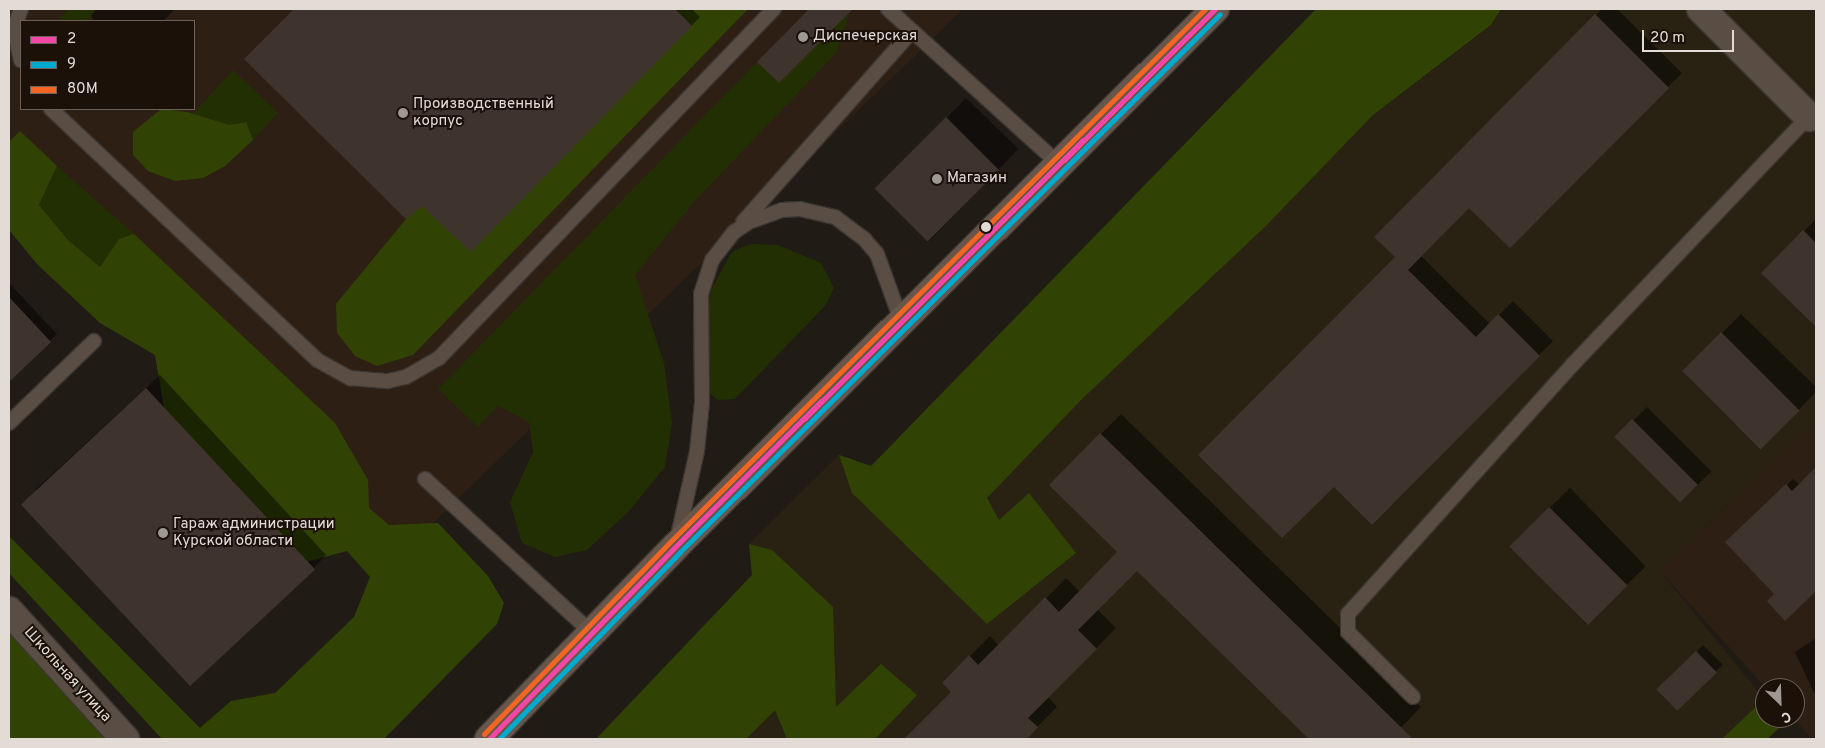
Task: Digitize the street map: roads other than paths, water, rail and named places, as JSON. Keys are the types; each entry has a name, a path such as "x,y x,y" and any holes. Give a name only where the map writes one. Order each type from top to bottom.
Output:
{"main road":[{"path":"489,739 901,320 1060,165 1215,9"}],"street":[{"path":"1701,9 1813,113"},
{"name":"Школьная улица","path":"9,611 125,739"}],"lane":[{"path":"20,55 14,28 21,9"},
{"path":"52,110 317,360 350,378 388,381 423,369 439,358 774,9"},
{"path":"888,9 1060,165"},
{"path":"676,547 697,451 702,403 701,294 712,260 734,232 912,31"},
{"path":"1413,697 1348,632 1348,614 1573,364 1813,113"},
{"path":"734,232 748,222 782,210 800,209 835,217 865,240 877,254 901,320"},
{"path":"9,423 94,341"},
{"path":"426,478 592,633"}],"place":[{"name":"Диспечерская","path":"803,37"},
{"name":"Производственный корпус","path":"403,113"},
{"name":"Магазин","path":"937,179"},
{"name":"Гараж администрации Курской области","path":"163,533"}]}
